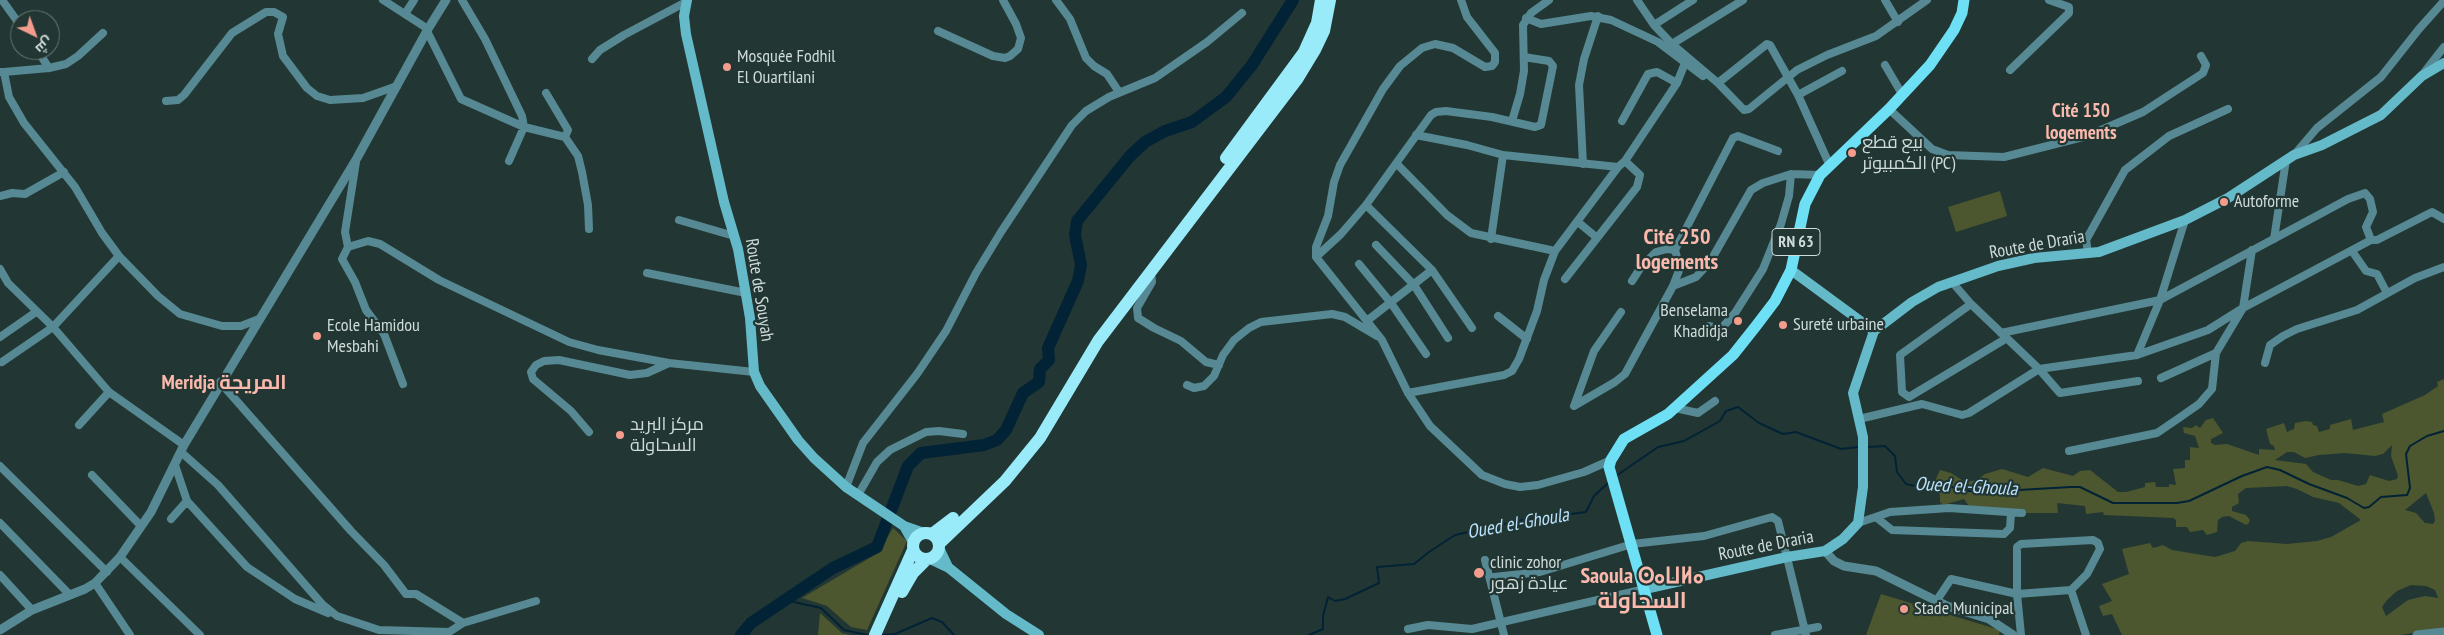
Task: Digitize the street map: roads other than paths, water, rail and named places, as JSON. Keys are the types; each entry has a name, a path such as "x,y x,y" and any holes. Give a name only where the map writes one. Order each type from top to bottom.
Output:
{"highway":[{"path":"875,635 884,626 909,579 928,559 936,555 934,540 945,526 998,476 1027,442 1044,418 1076,360 1092,337 1294,68 1317,23 1321,0"},
{"path":"934,540 1005,481 1029,453 1051,423 1091,351 1298,78 1324,31 1330,0"},
{"path":"884,626 917,536 934,540"},
{"path":"913,546 917,556 928,559"}],"main road":[{"name":"RN 63","path":"1610,464 1624,438 1652,424 1675,408 1733,355 1775,301 1791,270 1805,204 1820,175 1889,109 1930,65 1945,45 1962,13 1964,0"},
{"name":"Route de Souyah","path":"687,1 684,16 686,34 746,293 754,372 760,386 798,440 846,488 893,520 934,540"},
{"name":"Route de Draria","path":"1874,331 1912,302 1952,282 1998,266 2034,258 2099,252 2185,220 2228,198 2290,158 2381,115 2422,76 2444,63"},
{"path":"1791,270 1874,331 1853,393 1863,437 1863,487 1858,523"},
{"path":"1610,464 1657,635"},
{"name":"Route de Draria","path":"1645,589 1787,557 1825,551 1842,539 1858,523"},
{"path":"904,526 913,546"},
{"path":"934,540 949,568"},
{"path":"928,559 949,568 1006,614 1039,635"}],"street":[{"path":"2,0 10,11"},
{"path":"383,0 427,30 461,99 524,126 565,137 578,156 588,205 589,229"},
{"path":"406,14 414,0"},
{"path":"0,630 32,610 95,583 120,557 141,526 220,382 357,158 427,30 446,0"},
{"path":"462,0 522,116 524,126 508,162"},
{"path":"938,31 993,56 1005,58 1018,49 1021,38 1014,19 1003,0"},
{"path":"1056,0 1070,19 1086,58 1094,66 1107,74 1118,92"},
{"path":"1462,0 1467,17 1495,53 1496,62 1492,66 1484,67 1453,48 1435,44 1422,48 1400,66 1383,88 1340,165 1334,182 1328,216 1316,247 1316,257 1382,340 1408,393 1420,412 1441,436 1482,475 1505,484 1520,487 1538,485 1610,464"},
{"path":"1512,121 1520,94 1524,57 1522,33 1526,18 1548,0"},
{"path":"1637,0 1654,25 1672,44 1718,83 1740,108 1749,109 1789,76 1827,55 1876,36 1927,0"},
{"path":"1654,25 1693,0"},
{"path":"1672,44 1744,0"},
{"path":"1885,0 1898,22"},
{"path":"2010,70 2069,12 2069,7 2049,0"},
{"path":"592,58 600,50 624,34 687,1"},
{"path":"2274,239 2290,158 2317,128 2381,77 2419,28 2444,1"},
{"path":"166,101 178,100 184,95 232,33 266,12 274,12 283,18 278,34 283,56 307,88 317,96 330,100 363,98 397,86"},
{"path":"846,488 863,443 917,374 946,331 976,273 1064,135 1086,112 1118,92 1155,78 1207,42 1242,13"},
{"path":"1526,18 1540,24 1548,24 1598,16 1632,29 1658,42 1728,96"},
{"path":"1583,164 1579,85 1584,59 1598,16"},
{"path":"103,33 78,56 66,64 49,68 2,72 9,97 24,123 64,172 119,256 158,296 180,314 222,326 241,326 259,319"},
{"path":"1718,83 1769,44 1789,76 1830,166"},
{"path":"2422,76 2444,47"},
{"path":"1889,109 1932,149 1948,155 2004,156 2087,136 2144,112 2203,73 2206,65 2201,56"},
{"path":"1316,257 1366,205 1397,164 1427,119 1436,112 1539,126 1543,122 1553,66 1549,61 1524,57"},
{"path":"44,60 49,68"},
{"path":"1408,393 1508,373 1519,359 1537,311 1546,273 1556,251 1618,167 1625,161 1677,83 1685,63"},
{"path":"1885,66 1902,94"},
{"path":"1798,95 1842,71"},
{"path":"1622,121 1648,74 1657,72 1677,83"},
{"path":"546,93 568,130 565,137"},
{"path":"2088,252 2086,240 2125,170 2169,136 2228,109"},
{"path":"1416,135 1503,155 1618,167"},
{"path":"1621,312 1594,351 1574,406 1625,374 1673,286 1680,268 1675,250 1735,136 1778,151"},
{"path":"1491,239 1503,155"},
{"path":"357,158 344,232 348,247 342,259 356,282 366,310 384,334 403,384"},
{"path":"1565,279 1641,178 1637,170 1625,161"},
{"path":"1397,164 1455,222 1472,233 1491,239 1556,251"},
{"path":"0,196 12,193 25,194 64,172"},
{"path":"1673,286 1696,277 1710,262 1751,190 1763,183 1791,174 1820,175"},
{"path":"1709,326 1721,329 1735,313 1763,269 1781,224 1789,196 1791,174"},
{"path":"1909,397 2004,335 2160,300 2348,199 2365,193 2370,199 2373,212 2366,227 2371,240"},
{"path":"1366,205 1432,270 1472,328"},
{"path":"1859,419 1922,404 1962,415 1969,413 2039,369 2137,355 2208,330 2243,308 2371,240 2377,240 2432,212 2444,219"},
{"path":"679,220 734,236"},
{"path":"2137,355 2160,300 2185,220"},
{"path":"1578,222 1596,237"},
{"path":"348,247 368,241 380,244 440,280 569,342 598,350 669,363 754,372"},
{"path":"1376,245 1414,285 1448,338"},
{"path":"1632,281 1640,267 1656,252 1667,248 1675,250"},
{"path":"2069,451 2157,433 2199,404 2212,389 2216,353 2243,308 2252,250"},
{"path":"2352,251 2366,272 2377,274 2387,293"},
{"path":"2,362 53,327 119,256"},
{"path":"1358,264 1391,302 1426,354"},
{"path":"2265,363 2270,345 2283,336 2297,329 2357,310 2387,293 2444,267"},
{"path":"0,269 8,283 53,327 109,392 183,448 218,485 322,604 337,616"},
{"path":"1368,320 1432,270"},
{"path":"1151,271 1152,282 1137,308 1138,318 1181,341 1206,362 1219,365"},
{"path":"647,273 746,293"},
{"path":"1952,282 1971,304 2039,369 2060,393 2138,381"},
{"path":"1910,407 1909,397 1902,392 1900,354 1971,304"},
{"path":"0,337 36,312"},
{"path":"1186,385 1194,388 1204,386 1214,376 1226,350 1238,335 1254,324 1273,319 1332,314 1358,323 1382,340"},
{"path":"1498,316 1526,339"},
{"path":"2161,378 2216,353"},
{"path":"589,432 571,411 533,379 531,372 536,365 544,360 559,360 630,375 647,373 669,363"},
{"path":"220,382 351,531 384,565 406,594 416,594 463,623"},
{"path":"79,425 109,392"},
{"path":"1675,408 1698,414 1715,400"},
{"path":"858,495 873,467 890,450 926,432 939,431 963,434"},
{"path":"175,465 187,501 247,567 296,600 337,616 379,630 449,632 463,623 536,601"},
{"path":"0,466 107,572"},
{"path":"92,475 141,526"},
{"path":"171,519 187,501"},
{"path":"1858,523 1890,512 1949,508 2022,513"},
{"path":"1877,518 1892,530 2004,534 2010,528 2011,513"},
{"path":"1491,580 1494,577 1540,572 1632,544 1704,536 1772,517 1778,521 1805,632"},
{"path":"0,523 69,594"},
{"path":"1937,600 1951,579 2016,594 2071,590 2087,574 2100,549 2098,543 2093,540 2021,544 2017,546 2016,594 2021,635"},
{"path":"1825,551 1834,561 1844,566 1876,571 1947,606 1989,619 2012,634"},
{"path":"120,557 200,635"},
{"path":"1485,560 1504,635"},
{"path":"0,575 32,610"},
{"path":"95,583 130,635"},
{"path":"1408,629 1428,625 1472,629 1500,620 1645,589"},
{"path":"2071,590 2086,635"},
{"path":"1775,635 1805,632 1818,627"},
{"path":"2417,635 2444,632"}],"waterway":[{"path":"741,635 751,623 833,568 877,547 908,466 921,453 984,445 997,440 1006,430 1023,393 1039,382 1040,369 1049,360 1048,348 1078,281 1081,265 1075,235 1077,221 1130,156 1145,142 1165,131 1192,122 1226,97 1252,65 1293,0"},
{"name":"Oued el-Ghoula","path":"1616,476 1658,447 1684,441 1720,421 1726,411 1738,407 1759,423 1783,434 1796,432 1841,449 1858,447"},
{"name":"Oued el-Ghoula","path":"1866,447 1885,446 1895,456 1897,472 1906,484 1925,488 1934,483 1969,491 1984,492 2080,487 2113,503 2177,503 2189,501 2242,476 2267,467 2280,470 2309,484 2347,498 2364,508 2369,507 2381,497 2407,495 2410,488 2406,454 2410,446 2427,436 2444,431"},
{"name":"Oued el-Ghoula","path":"1309,635 1323,629 1323,616 1328,597 1335,601 1345,599 1379,583 1377,567 1414,564 1455,535 1523,520 1586,512 1594,496 1608,483"},
{"name":"Oued el-Ghoula","path":"785,600 821,608 844,630 867,635"},
{"name":"Oued el-Ghoula","path":"881,635 895,634 932,618 942,622 954,635"}],"place":[{"name":"Mosquée Fodhil El Ouartilani","path":"727,67"},
{"name":"بيع قطع الكمبيوتر (PC)","path":"1852,153"},
{"name":"Autoforme","path":"2224,202"},
{"name":"Benselama Khadidja","path":"1738,321"},
{"name":"Sureté urbaine","path":"1783,325"},
{"name":"Ecole Hamidou Mesbahi","path":"317,336"},
{"name":"مركز البريد السحاولة","path":"620,435"},
{"name":"clinic zohor عيادة زهور","path":"1479,573"},
{"name":"Stade Municipal","path":"1904,609"}],"district":[{"name":"Cité 150 logements","path":"2081,123"},
{"name":"Cité 250 logements","path":"1677,250"},
{"name":"Meridja المريجة","path":"224,383"},
{"name":"Saoula ⵙⴰⵡⵍⴰ السحاولة","path":"1642,590"}]}
